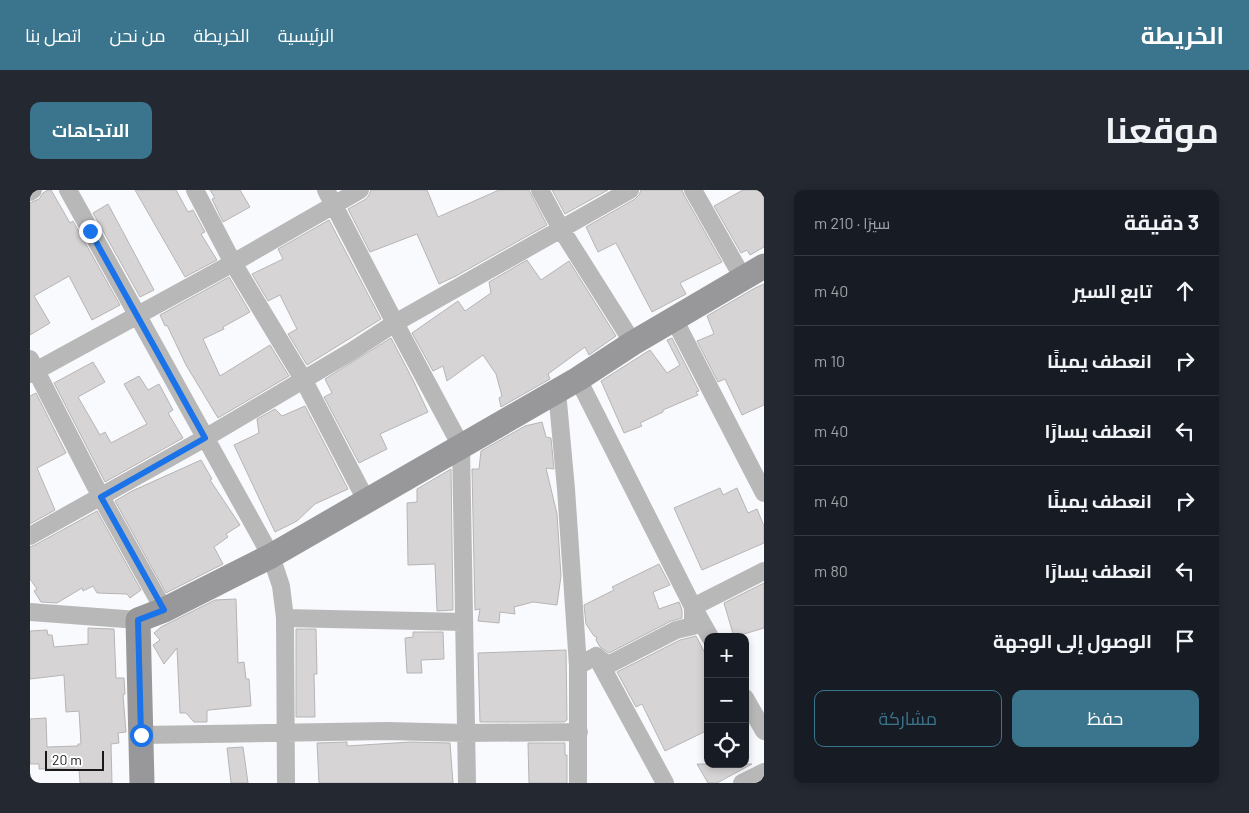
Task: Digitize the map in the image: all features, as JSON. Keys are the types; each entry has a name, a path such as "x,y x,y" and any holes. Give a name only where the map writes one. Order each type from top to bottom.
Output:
{"street":[{"path":"68,190 271,556 281,586 285,618 286,783"},
{"path":"195,190 233,263 303,379 366,500"},
{"path":"164,610 32,368 138,315 233,263 330,197 360,190"},
{"path":"540,190 633,343"},
{"path":"30,536 205,438 352,351 395,323 630,190"},
{"path":"30,612 138,620 164,610 271,556 568,385 633,343 754,272 693,190"},
{"path":"330,197 461,446 466,783"},
{"path":"674,319 764,493"},
{"path":"568,385 708,633"},
{"path":"568,385 567,498 578,666 578,783"},
{"path":"693,607 764,571"},
{"path":"596,656 608,665 676,630 693,626 693,607"},
{"path":"285,618 463,622"},
{"path":"138,620 142,783"},
{"path":"578,666 596,656"},
{"path":"596,656 665,783"},
{"path":"749,705 764,731"},
{"path":"141,735 388,731 466,733 578,732"},
{"path":"742,783 764,772"}],"building":[{"path":"48,190 51,190 70,223 73,221 120,305 92,320 69,276 34,296 50,323 30,335 30,203 39,199"},
{"path":"135,190 176,190 188,212 193,210 205,232 201,234 217,260 185,277"},
{"path":"210,190 240,190 250,207 223,222 212,199 215,198"},
{"path":"371,190 427,190 438,217 499,190 529,190 547,225 439,284 417,234 370,252 348,209 366,199"},
{"path":"552,190 608,190 565,214"},
{"path":"641,190 682,190 722,262 680,283 686,294 652,312 616,243 598,252 586,227 635,199"},
{"path":"743,190 759,190 764,198 764,247 750,255 747,250 741,253 714,206"},
{"path":"108,204 154,290 140,297 93,213"},
{"path":"329,220 381,319 307,365 288,334 297,329 280,295 268,301 252,274 283,259 278,249"},
{"path":"527,260 541,280 569,261 616,336 589,355 585,347 548,374 550,379 501,407 499,398 502,396 496,374 483,355 447,381 443,366 433,371 412,333 458,301 465,311 491,293 489,282"},
{"path":"229,277 250,312 223,327 224,329 203,339 220,376 270,345 289,376 218,418 186,365 167,325 165,326 160,315"},
{"path":"764,284 764,405 742,415 725,379 718,382 697,341 714,334 707,316"},
{"path":"391,338 428,412 380,434 387,449 359,463 324,397 332,393 325,379"},
{"path":"672,338 699,391 696,392 698,395 663,410 663,412 640,423 642,426 624,433 601,381 650,350 667,373 680,365 667,340"},
{"path":"93,362 105,382 78,397 100,435 105,432 111,443 147,424 124,384 139,376 148,390 159,384 173,410 168,413 183,438 105,482 54,383"},
{"path":"36,393 66,453 37,468 55,510 30,524 30,396"},
{"path":"305,406 348,489 315,504 297,521 275,532 234,445 259,433 257,419 275,409 282,416"},
{"path":"542,422 546,437 551,438 554,469 546,468 557,514 561,576 557,605 533,602 514,607 515,614 500,612 499,623 478,621 480,609 475,610 472,469 479,469 481,451 525,426"},
{"path":"201,460 212,479 210,480 240,525 226,534 228,537 214,547 223,564 166,593 115,501 132,491"},
{"path":"451,469 453,610 437,611 435,564 408,565 407,503 417,502 417,489"},
{"path":"720,488 723,495 737,488 748,513 757,509 764,526 764,543 702,570 674,508"},
{"path":"97,511 141,590 130,598 127,594 97,593 93,586 83,591 82,588 57,603 41,602 34,591 37,589 30,579 30,547"},
{"path":"659,564 670,585 653,592 659,609 679,602 682,618 671,621 609,653 600,647 596,640 597,637 594,636 586,624 584,605 614,590 612,587"},
{"path":"764,583 764,628 747,633 733,633 724,603"},
{"path":"236,599 238,663 244,662 246,679 249,679 251,706 209,710 207,711 207,722 194,722 186,713 180,713 177,648 164,664 153,645 160,640 154,633 161,627 215,600"},
{"path":"88,628 114,629 116,678 124,678 125,694 123,695 126,732 118,733 119,743 111,744 112,783 80,783 79,769 39,769 39,764 30,764 30,719 46,718 47,747 78,746 78,744 81,744 79,711 66,712 64,675 30,679 30,631 47,630 48,635 52,635 54,647 88,644"},
{"path":"296,629 316,629 317,674 314,674 315,717 296,717"},
{"path":"413,632 443,632 444,659 421,660 422,673 407,673 405,638 413,637"},
{"path":"696,636 704,651 704,732 665,751 642,704 636,707 617,672 680,640"},
{"path":"566,650 567,720 564,722 480,722 478,653"},
{"path":"347,742 347,746 411,742 450,743 453,783 319,783 317,743"},
{"path":"528,743 565,743 567,783 529,783"},
{"path":"243,747 248,783 231,783 227,748"},
{"path":"697,764 704,764 704,768 745,768 717,783 708,783"}],"route":[{"path":"90,231 205,438 101,497 164,610 138,620 141,735"}]}
